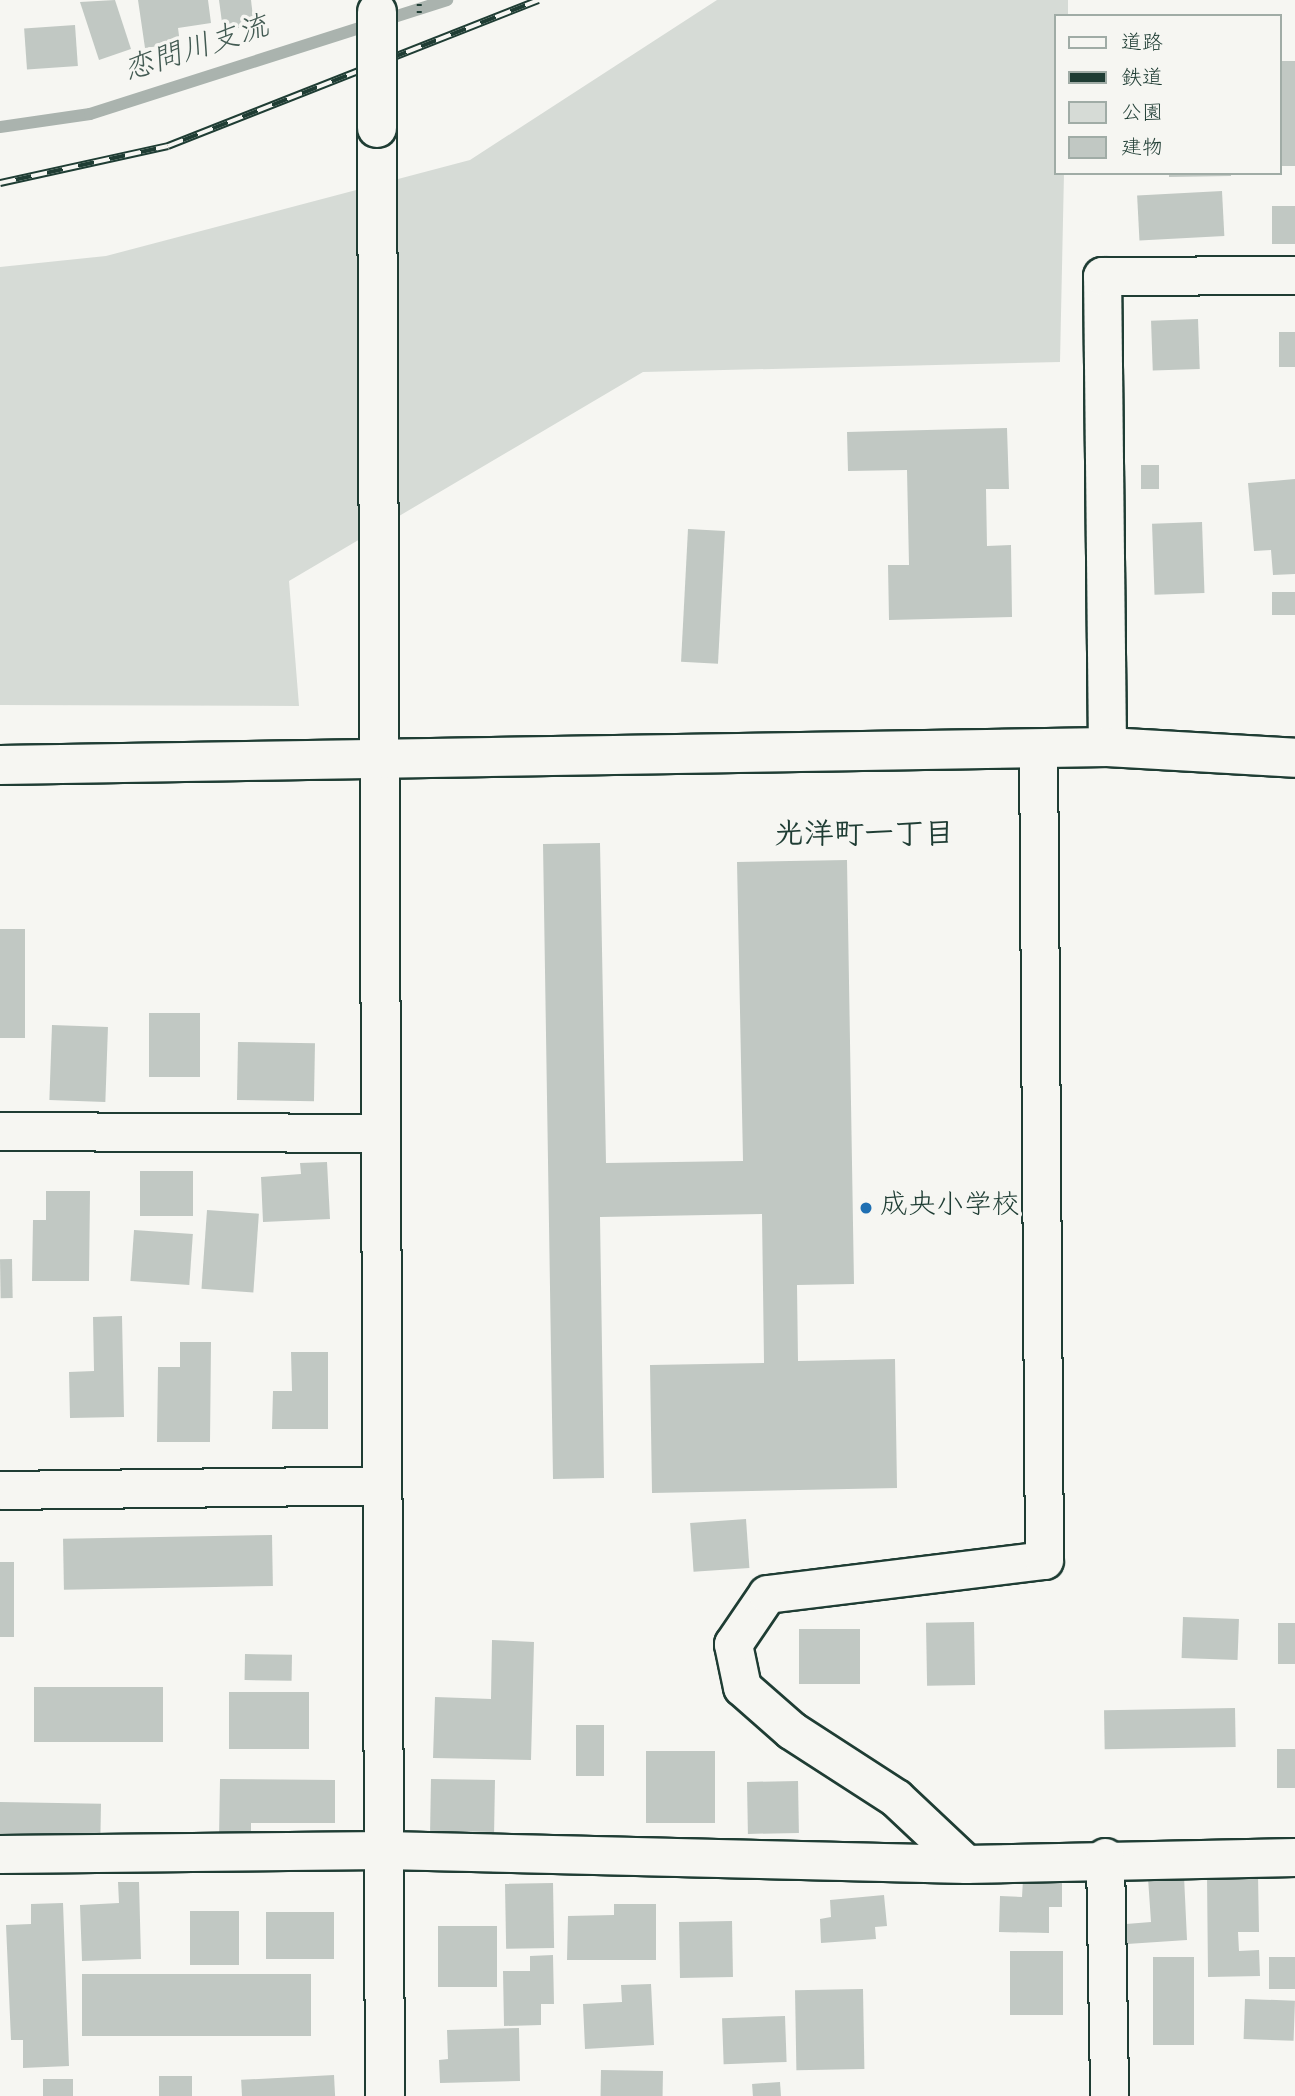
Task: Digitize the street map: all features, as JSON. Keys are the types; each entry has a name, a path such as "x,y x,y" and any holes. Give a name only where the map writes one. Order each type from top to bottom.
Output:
{"street":[{"path":"377,6 379,1133 386,2096"},
{"path":"1107,747 1102,276 1295,275"},
{"path":"0,765 1107,747 1295,758"},
{"path":"966,1864 896,1798 791,1730 742,1687 733,1644 767,1594 1044,1560 1038,749"},
{"path":"0,1131 379,1133"},
{"path":"0,1490 382,1485"},
{"path":"0,1854 384,1850 966,1864 1105,1857 1295,1857"},
{"path":"1105,1857 1109,2096"}],"green space":[{"path":"717,0 1068,0 1068,14 1054,14 1054,175 1064,175 1060,362 643,372 289,581 299,706 0,705 0,267 106,256 470,160"}],"building":[{"path":"115,0 131,49 99,60 80,2"},
{"path":"138,0 208,0 211,23 178,28 180,43 145,48"},
{"path":"219,0 251,0 254,26 223,30"},
{"path":"75,25 78,66 27,69 24,29"},
{"path":"1281,61 1295,61 1295,166 1281,166"},
{"path":"1169,175 1231,175 1231,176"},
{"path":"1222,191 1224,236 1139,240 1137,195"},
{"path":"1272,206 1295,206 1295,244 1272,244"},
{"path":"1198,319 1200,369 1153,371 1151,321"},
{"path":"1279,332 1295,332 1295,367 1279,367"},
{"path":"1007,428 1009,489 986,489 987,546 1011,545 1012,617 889,620 888,565 909,565 907,470 848,471 847,432"},
{"path":"1141,465 1159,465 1159,489 1141,489"},
{"path":"1295,479 1295,574 1273,575 1271,550 1254,551 1248,483"},
{"path":"1202,522 1204,593 1155,595 1152,524"},
{"path":"688,529 725,531 718,664 681,662"},
{"path":"1272,592 1295,592 1295,615 1272,615"},
{"path":"600,843 606,1163 743,1161 737,862 847,860 854,1284 797,1285 798,1361 895,1359 897,1488 652,1493 650,1365 764,1363 762,1214 600,1217 604,1478 553,1479 543,844"},
{"path":"0,929 25,929 25,1038 0,1038"},
{"path":"149,1013 200,1013 200,1077 149,1077"},
{"path":"52,1025 108,1027 105,1102 49,1100"},
{"path":"238,1042 315,1043 314,1101 237,1100"},
{"path":"327,1162 330,1219 263,1222 261,1177 301,1174 300,1163"},
{"path":"140,1171 193,1171 193,1216 140,1216"},
{"path":"46,1191 90,1191 89,1281 32,1281 33,1220 46,1220"},
{"path":"207,1210 259,1214 253,1292 201,1289"},
{"path":"134,1230 193,1234 189,1285 130,1281"},
{"path":"0,1259 12,1259 13,1298 1,1298"},
{"path":"122,1316 124,1417 70,1418 69,1372 94,1371 93,1317"},
{"path":"180,1342 211,1342 210,1442 157,1442 158,1367 180,1367"},
{"path":"291,1352 328,1352 328,1429 272,1429 273,1391 292,1391"},
{"path":"746,1519 749,1568 694,1572 690,1523"},
{"path":"272,1535 273,1586 64,1590 63,1539"},
{"path":"0,1562 14,1562 14,1637 0,1637"},
{"path":"1183,1617 1239,1619 1238,1660 1182,1658"},
{"path":"974,1622 975,1685 927,1686 926,1623"},
{"path":"1278,1623 1295,1623 1295,1664 1278,1664"},
{"path":"799,1629 860,1629 860,1684 799,1684"},
{"path":"492,1640 534,1642 531,1760 433,1758 435,1697 491,1699"},
{"path":"245,1654 292,1655 292,1681 245,1680"},
{"path":"34,1687 163,1687 163,1742 34,1742"},
{"path":"229,1692 309,1692 309,1749 229,1749"},
{"path":"1235,1708 1236,1747 1105,1749 1104,1710"},
{"path":"576,1725 604,1725 604,1776 576,1776"},
{"path":"1277,1749 1295,1749 1295,1788 1277,1788"},
{"path":"646,1751 715,1751 715,1823 646,1823"},
{"path":"220,1779 335,1780 335,1823 251,1823 251,1839 219,1838"},
{"path":"431,1779 495,1780 494,1832 430,1831"},
{"path":"798,1781 799,1833 748,1834 747,1782"},
{"path":"0,1802 101,1804 100,1843 0,1841"},
{"path":"1258,1874 1259,1932 1238,1932 1239,1951 1259,1950 1260,1976 1208,1977 1207,1875"},
{"path":"1184,1876 1187,1940 1127,1944 1126,1924 1151,1922 1148,1878"},
{"path":"1023,1879 1062,1880 1062,1907 1049,1907 1049,1933 999,1932 1000,1896 1022,1897"},
{"path":"118,1882 139,1882 141,1959 82,1961 80,1905 119,1903"},
{"path":"553,1883 554,1948 506,1949 505,1884"},
{"path":"884,1895 887,1926 875,1927 876,1939 821,1943 820,1919 831,1917 830,1900"},
{"path":"63,1903 69,2066 23,2068 23,2040 11,2040 6,1925 31,1924 31,1904"},
{"path":"614,1904 656,1904 656,1960 567,1960 568,1916 614,1915"},
{"path":"190,1911 239,1911 239,1965 190,1965"},
{"path":"266,1912 334,1912 334,1959 266,1959"},
{"path":"732,1921 733,1977 680,1978 679,1922"},
{"path":"438,1926 497,1926 497,1987 438,1987"},
{"path":"1010,1951 1063,1951 1063,2015 1010,2015"},
{"path":"553,1955 554,2004 541,2004 541,2025 504,2026 503,1971 530,1971 530,1956"},
{"path":"1153,1957 1194,1957 1194,2045 1153,2045"},
{"path":"1269,1957 1295,1957 1295,1989 1269,1989"},
{"path":"82,1974 311,1974 311,2036 82,2036"},
{"path":"651,1984 654,2045 585,2049 583,2004 622,2002 621,1985"},
{"path":"863,1989 864,2069 796,2070 795,1990"},
{"path":"1245,1999 1295,2001 1294,2041 1244,2039"},
{"path":"785,2016 787,2062 724,2064 722,2018"},
{"path":"519,2028 520,2081 440,2083 439,2060 448,2059 447,2030"},
{"path":"601,2070 663,2071 663,2096 601,2096"},
{"path":"334,2075 335,2096 242,2096 241,2080"},
{"path":"159,2076 192,2076 192,2096 159,2096"},
{"path":"43,2079 73,2079 73,2096 43,2096"},
{"path":"780,2082 781,2096 753,2096 752,2084"}],"waterway":[{"name":"恋問川支流","path":"0,127 90,114 447,0"}],"railway":[{"path":"0,183 168,146 538,0"}],"place":[{"name":"成央小学校","path":"866,1208"}],"district":[{"name":"光洋町一丁目","path":"864,838"}]}
